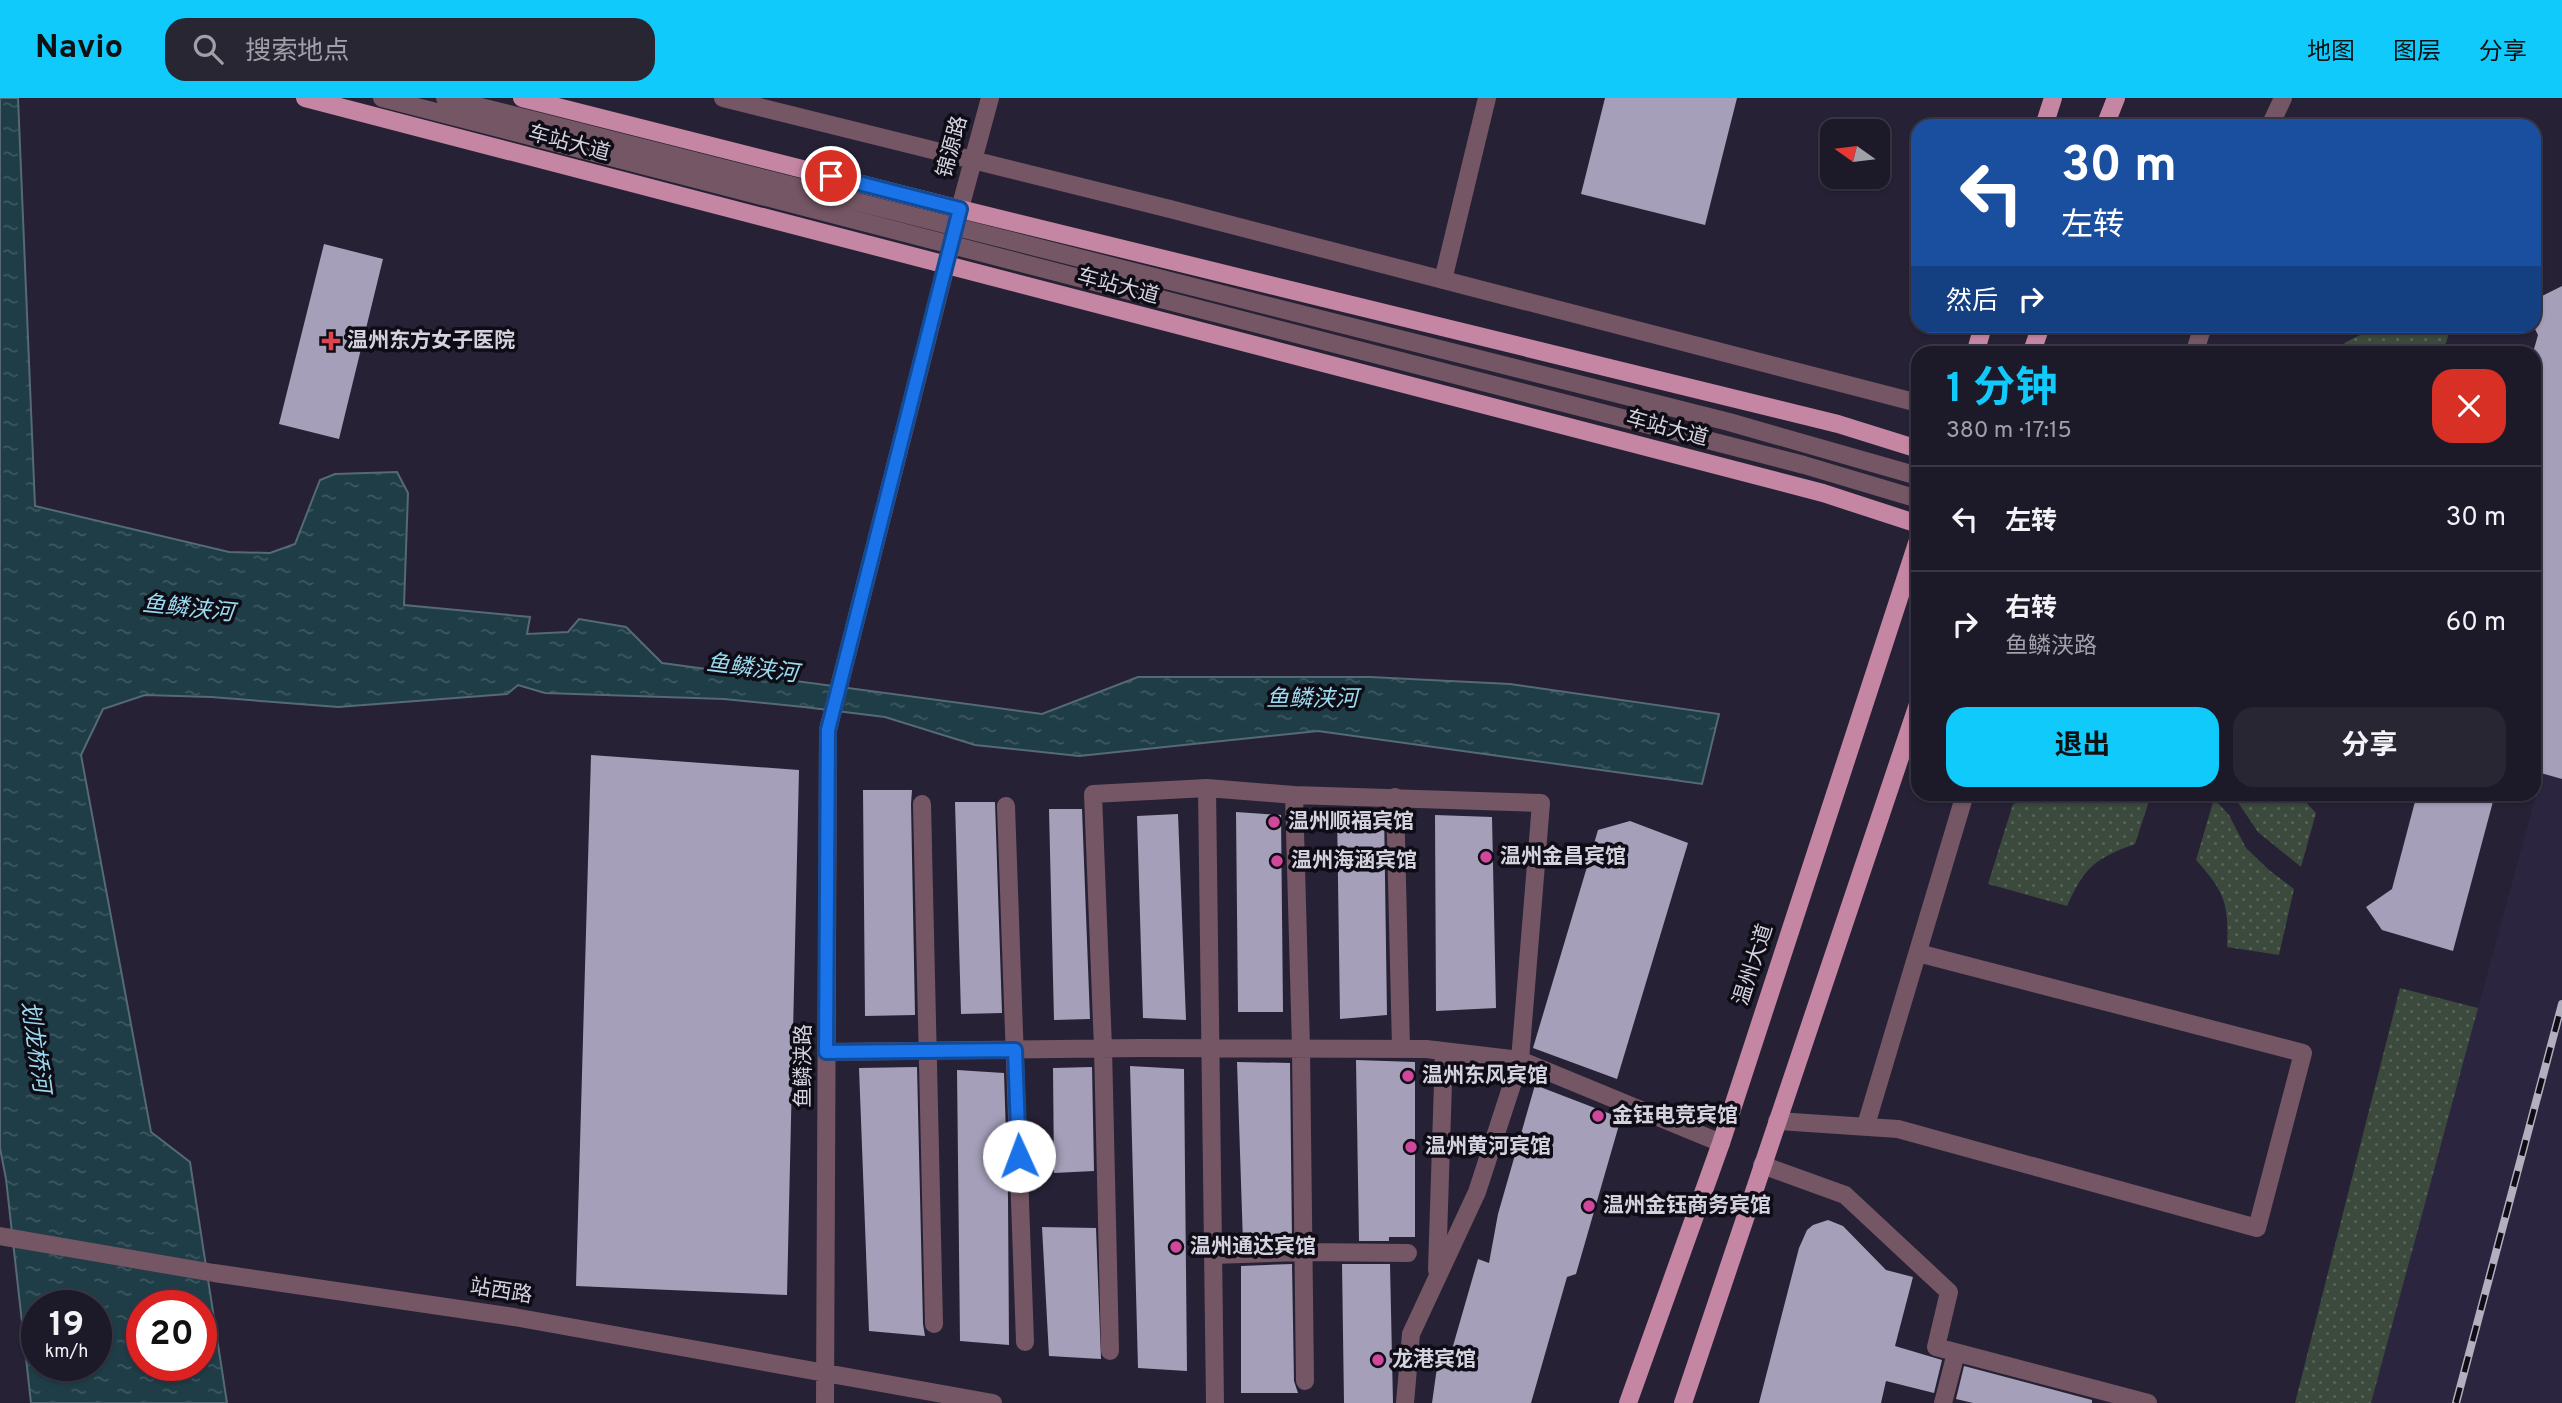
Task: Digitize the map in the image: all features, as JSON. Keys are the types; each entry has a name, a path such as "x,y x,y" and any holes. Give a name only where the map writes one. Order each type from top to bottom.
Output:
{"main road":[{"name":"车站大道","path":"305,98 1823,493 1911,522"},
{"name":"车站大道","path":"522,98 960,209 1838,424 1911,447"},
{"path":"2046,119 2053,98"},
{"path":"2108,119 2116,98"},
{"name":"温州大道","path":"1628,1403 1721,1143 1911,561"},
{"path":"1683,1403 1911,725"}],"street":[{"path":"382,98 1804,465 1911,497"},
{"path":"444,98 1729,422 1911,474"},
{"path":"723,98 1911,401"},
{"name":"锦源路","path":"946,265 990,98"},
{"path":"1443,280 1487,98"},
{"path":"2273,119 2283,98"},
{"name":"鱼鳞浃路","path":"825,1403 828,730 946,265"},
{"path":"1208,788 1215,1403"},
{"path":"1110,1351 1103,1048 1093,794 1208,788 1294,795 1541,803 1521,1059 1477,1192 1411,1334 1405,1403"},
{"path":"1294,795 1301,1048 1305,1381"},
{"path":"1395,797 1401,1048"},
{"path":"1866,1125 1963,801"},
{"path":"922,804 934,1324"},
{"path":"1006,806 1025,1342"},
{"path":"1777,1121 1898,1129 2257,1228 2303,1053 1918,953"},
{"path":"826,1052 1103,1048 1401,1048 1444,1051 1521,1059 1721,1143"},
{"path":"1437,1277 1444,1051"},
{"path":"1762,1165 1845,1195 1950,1292 1936,1347 2148,1403"},
{"name":"站西路","path":"0,1236 214,1273 514,1317 969,1401 993,1403"},
{"path":"1213,1255 1408,1253"},
{"path":"1943,1403 1956,1353"}],"shaded area":[{"path":"2562,700 2562,1403 2371,1403 2534,801 2541,801 2541,777"}],"green space":[{"path":"2364,333 2449,333 2445,346 2347,346 2344,343"},
{"path":"2025,801 2149,801 2135,844 2092,866 2079,882 2067,906 1988,884 2013,804"},
{"path":"2213,801 2216,801 2229,815 2246,848 2294,889 2279,955 2227,947 2227,920 2223,899 2196,860"},
{"path":"2237,801 2305,801 2316,813 2301,867 2258,832"},
{"path":"2400,988 2478,1008 2371,1403 2295,1403"}],"water":[{"path":"0,98 18,98 35,506 229,552 270,553 295,544 320,480 335,474 397,472 408,493 404,605 530,617 527,634 568,632 579,619 626,627 662,663 1042,714 1138,677 1370,677 1510,684 1719,714 1702,784 1318,731 1079,756 975,745 885,717 724,699 545,693 518,685 507,694 338,707 145,695 103,709 81,755 151,1132 190,1162 210,1290 126,1290 126,1381 217,1381 217,1338 227,1403 31,1403 29,1381 112,1381 112,1290 21,1290 21,1313 0,1148"}],"building":[{"path":"1605,98 1737,98 1705,225 1581,194"},
{"name":"温州东方女子医院","path":"324,244 383,259 339,439 279,424"},
{"path":"2562,286 2562,779 2541,773 2541,346 2535,346 2537,333 2541,333 2541,296"},
{"path":"591,755 799,770 787,1295 576,1286"},
{"path":"863,790 912,790 915,1015 865,1016"},
{"path":"2415,801 2493,801 2453,951 2382,930 2366,907 2392,889"},
{"path":"955,802 995,802 1002,1013 961,1014"},
{"path":"1049,809 1082,809 1090,1019 1054,1020"},
{"path":"1384,809 1387,1015 1340,1019 1337,811"},
{"path":"1236,812 1281,815 1283,1012 1238,1012"},
{"path":"1178,814 1186,1020 1143,1018 1137,816"},
{"path":"1435,815 1492,817 1496,1008 1436,1011"},
{"path":"1630,821 1688,843 1617,1079 1533,1048 1598,830"},
{"path":"1356,1060 1415,1062 1415,1237 1389,1237 1389,1241 1359,1241"},
{"path":"1237,1062 1290,1063 1292,1241 1243,1243"},
{"path":"1130,1066 1184,1069 1187,1371 1138,1368"},
{"path":"917,1067 925,1336 869,1331 859,1068"},
{"path":"1092,1067 1094,1171 1054,1173 1053,1068"},
{"path":"957,1070 1004,1073 1009,1345 960,1341"},
{"path":"1535,1085 1621,1118 1576,1274 1567,1277 1531,1403 1432,1403 1439,1353 1451,1353 1478,1259 1489,1263 1498,1214"},
{"path":"1828,1220 1843,1226 1886,1270 1913,1277 1895,1346 1942,1360 1934,1393 1886,1381 1881,1403 1759,1403 1799,1248 1807,1230"},
{"path":"1042,1227 1096,1228 1101,1359 1049,1356"},
{"path":"1292,1264 1294,1381 1298,1393 1241,1393 1241,1266"},
{"path":"1342,1264 1390,1264 1393,1403 1344,1403"},
{"path":"1964,1366 2092,1400 2092,1403 1973,1403 1956,1399"}],"railway":[{"path":"2456,1403 2562,1004"}],"place":[{"name":"温州东方女子医院","path":"331,341"},
{"name":"温州顺福宾馆","path":"1274,822"},
{"name":"温州金昌宾馆","path":"1486,857"},
{"name":"温州海涵宾馆","path":"1277,861"},
{"name":"温州东风宾馆","path":"1408,1076"},
{"name":"金钰电竞宾馆","path":"1598,1116"},
{"name":"温州黄河宾馆","path":"1411,1147"},
{"name":"温州金钰商务宾馆","path":"1589,1206"},
{"name":"温州通达宾馆","path":"1176,1247"},
{"name":"龙港宾馆","path":"1378,1360"}],"route":[{"path":"831,176 960,209 828,730 826,1052 1015,1050 1019,1156"}],"water label":[{"name":"鱼鳞浃河","path":"188,610"},
{"name":"鱼鳞浃河","path":"752,670"},
{"name":"鱼鳞浃河","path":"1312,700"},
{"name":"划龙桥河","path":"34,1047"}]}
